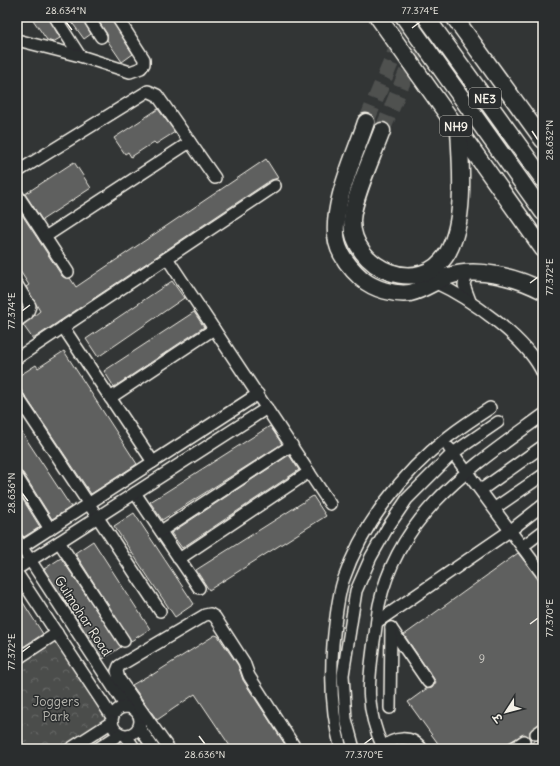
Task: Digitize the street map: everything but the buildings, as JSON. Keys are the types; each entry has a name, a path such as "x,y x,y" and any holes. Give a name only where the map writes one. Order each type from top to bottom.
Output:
{"highway":[{"name":"NH9","path":"378,17 543,249"},
{"name":"NE3","path":"404,17 543,212"},
{"name":"NE3","path":"426,17 543,179"},
{"path":"454,17 543,140"},
{"path":"366,122 344,187 335,229 337,243 344,259 353,271 366,282 379,289 409,293 448,276 467,274 490,274 530,284 543,290"},
{"path":"382,131 355,204 352,219 354,237 367,257 378,267 396,275 404,275 420,274 436,266 443,260 452,245 460,209 462,172 459,130"}],"street":[{"path":"55,17 80,56"},
{"path":"88,17 101,37"},
{"path":"17,40 80,56 130,72 141,68 144,64 144,59 117,17"},
{"path":"17,172 148,91 157,95 215,178"},
{"path":"45,237 190,142"},
{"path":"17,358 275,186"},
{"path":"17,194 68,272"},
{"path":"167,258 330,504"},
{"path":"467,274 464,285 470,301"},
{"path":"434,282 470,301 502,327 542,368"},
{"path":"17,285 30,306 28,314 17,321"},
{"path":"63,327 153,462"},
{"path":"110,398 214,329"},
{"path":"19,546 50,529 258,394"},
{"path":"17,396 160,612"},
{"path":"17,569 267,408"},
{"path":"341,749 332,707 330,675 338,606 343,582 356,548 383,505 406,477 447,438 490,408"},
{"path":"422,749 415,742 404,738 392,740 383,748 375,729 368,690 381,619 379,606 387,578 407,537 419,519 438,498 467,470 543,415"},
{"path":"354,749 346,720 343,675 356,591 371,556 407,499 453,453 498,422"},
{"path":"447,438 446,443 453,453 482,490 543,575"},
{"path":"161,531 292,445"},
{"path":"482,490 543,446"},
{"path":"179,558 310,472"},
{"path":"495,508 543,475"},
{"path":"17,477 50,529"},
{"path":"135,493 199,588"},
{"path":"381,619 510,530 543,505"},
{"path":"522,546 543,531"},
{"path":"59,542 124,641"},
{"name":"Gulmohar Road","path":"19,546 30,560 126,707"},
{"path":"17,573 112,719 114,728 123,735 135,749"},
{"path":"338,606 353,610"},
{"path":"169,749 119,679 117,670 120,666 133,658 205,615 210,614 215,617 244,662 249,676 296,749"},
{"path":"381,619 391,628 428,682"},
{"path":"390,708 391,628"},
{"path":"18,655 57,633"},
{"path":"70,749 112,719 118,710 126,707 138,712 140,718 139,727 136,732 123,735 97,749"},
{"path":"139,727 154,749"},
{"path":"512,749 524,741"}],"green space":[{"name":"Joggers Park","path":"55,635 112,722 69,749 17,749 17,659"}],"tunnel":[{"path":"366,122 410,17"},
{"path":"382,131 430,17"}]}
